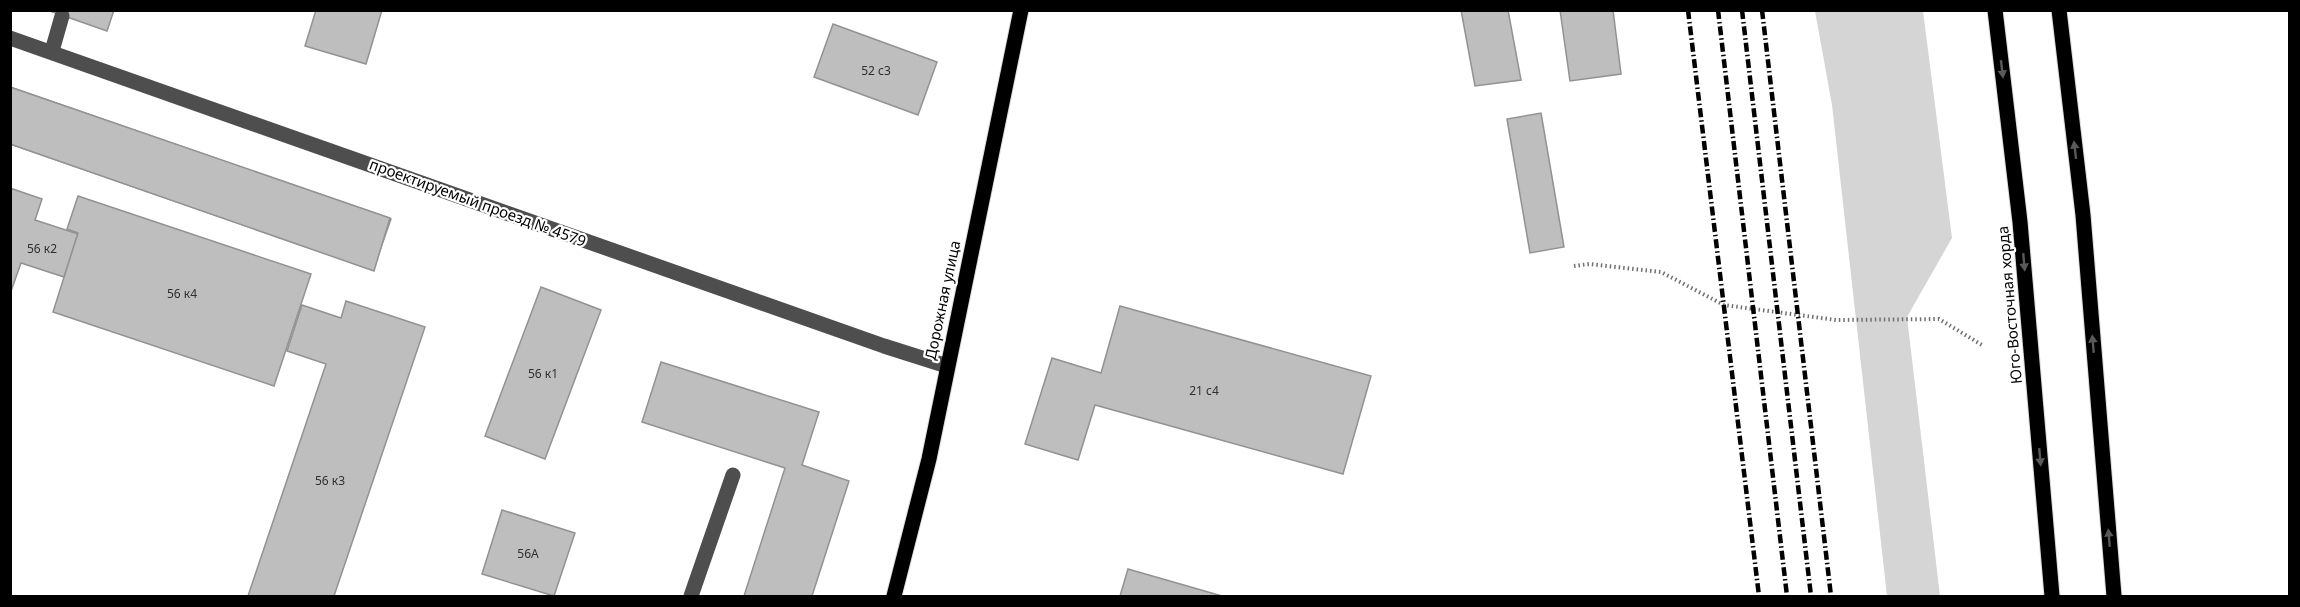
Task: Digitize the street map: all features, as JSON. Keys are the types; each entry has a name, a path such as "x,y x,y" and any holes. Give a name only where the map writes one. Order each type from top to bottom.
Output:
{"main road":[{"name":"Дорожная улица","path":"894,597 929,459 1021,10"},
{"name":"Юго-Восточная хорда","path":"1995,10 2020,222 2052,597"},
{"path":"2058,10 2083,215 2114,597"}],"street":[{"path":"52,51 62,16"},
{"name":"проектируемый проезд № 4579","path":"10,38 884,346 947,366"},
{"path":"691,597 733,475"}],"path":[{"path":"1574,266 1589,264 1661,272 1724,305 1836,320 1939,319 1982,345"}],"shaded area":[{"path":"1815,11 1923,11 1952,238 1907,317 1940,596 1887,596 1832,105"}],"building":[{"path":"47,10 114,10 107,31"},
{"path":"316,10 382,10 366,64 305,46"},
{"path":"1461,10 1508,10 1521,80 1475,86"},
{"path":"1560,10 1613,10 1621,74 1570,81"},
{"path":"833,24 937,62 918,115 814,77"},
{"path":"10,87 391,219 373,270 10,144"},
{"path":"10,87 390,218 374,271 10,144"},
{"path":"1541,113 1564,247 1530,253 1507,119"},
{"path":"10,188 42,199 35,220 78,234 64,277 21,263 10,294"},
{"path":"78,196 311,274 274,386 53,312 78,233 67,229"},
{"path":"541,287 601,310 545,459 485,436"},
{"path":"346,301 425,327 334,596 248,596 326,364 287,351 302,305 341,318"},
{"path":"1120,306 1371,376 1343,474 1095,405 1078,460 1025,444 1052,358 1101,373"},
{"path":"661,362 819,412 802,465 849,481 812,596 744,596 785,468 642,422"},
{"path":"502,510 575,533 554,596 482,574"},
{"path":"1128,569 1222,596 1120,596"}],"railway":[{"path":"1688,10 1759,596"},
{"path":"1718,10 1787,596"},
{"path":"1742,10 1811,596"},
{"path":"1762,10 1831,596"}]}
